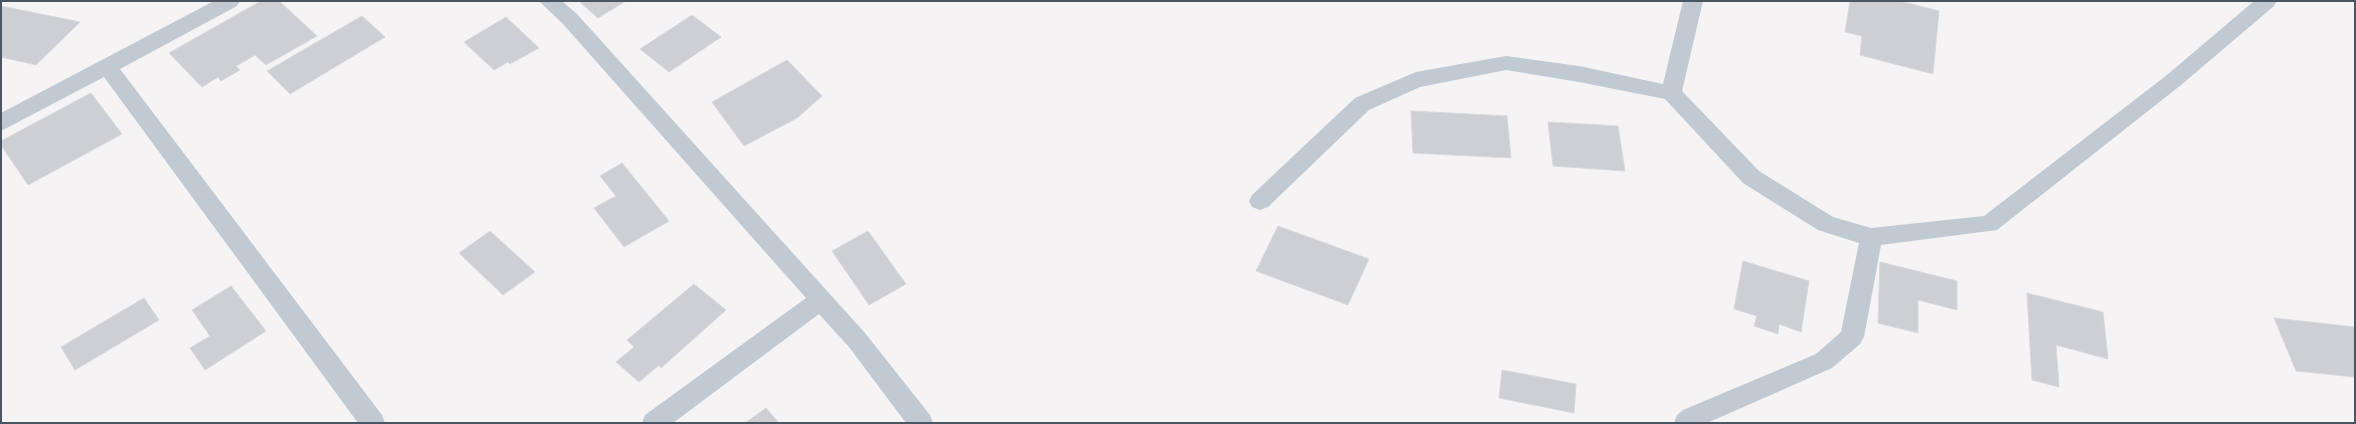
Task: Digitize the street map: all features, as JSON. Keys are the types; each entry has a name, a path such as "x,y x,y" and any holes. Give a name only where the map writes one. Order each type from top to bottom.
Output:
{"street":[{"path":"1,122 230,1"},
{"path":"549,1 575,25 857,340 921,423"},
{"path":"1672,93 1693,1"},
{"path":"1260,201 1362,104 1416,80 1506,62 1579,74 1672,93 1750,177 1826,224 1871,237 1989,224 2174,80 2267,1"},
{"path":"107,67 373,423"},
{"path":"1686,423 1692,418 1824,361 1852,337 1871,237"},
{"path":"654,423 821,300"}],"building":[{"path":"261,1 279,1 317,36 266,65 255,55 236,66 240,70 221,81 218,77 202,87 169,53"},
{"path":"579,1 626,1 598,18"},
{"path":"1850,1 1900,1 1939,11 1933,74 1860,55 1862,36 1845,32"},
{"path":"1,6 80,22 36,65 1,57"},
{"path":"692,15 721,37 669,72 640,49"},
{"path":"362,16 385,37 290,94 267,71"},
{"path":"506,17 539,48 510,64 508,62 494,70 464,42"},
{"path":"787,60 822,96 797,118 744,146 712,102"},
{"path":"91,93 122,134 28,185 1,145 1,141"},
{"path":"1411,111 1507,116 1511,158 1413,153"},
{"path":"1548,122 1618,126 1625,171 1553,166"},
{"path":"622,163 669,221 624,247 594,208 616,196 600,176"},
{"path":"1278,226 1369,259 1348,305 1256,271"},
{"path":"490,231 535,272 503,295 459,253"},
{"path":"868,231 906,284 869,305 832,251"},
{"path":"1743,261 1809,281 1801,332 1779,324 1778,334 1754,326 1757,316 1734,309"},
{"path":"1880,262 1957,281 1957,310 1918,300 1918,333 1878,323"},
{"path":"694,284 726,310 661,368 659,365 639,382 616,362 634,347 627,340"},
{"path":"231,286 266,331 205,370 190,348 210,336 192,310"},
{"path":"2027,293 2103,312 2108,359 2056,345 2059,387 2032,380"},
{"path":"144,298 159,320 75,370 61,347"},
{"path":"2274,318 2355,327 2355,377 2296,371"},
{"path":"1502,370 1576,384 1574,413 1499,398"},
{"path":"766,408 779,423 745,423"}]}
